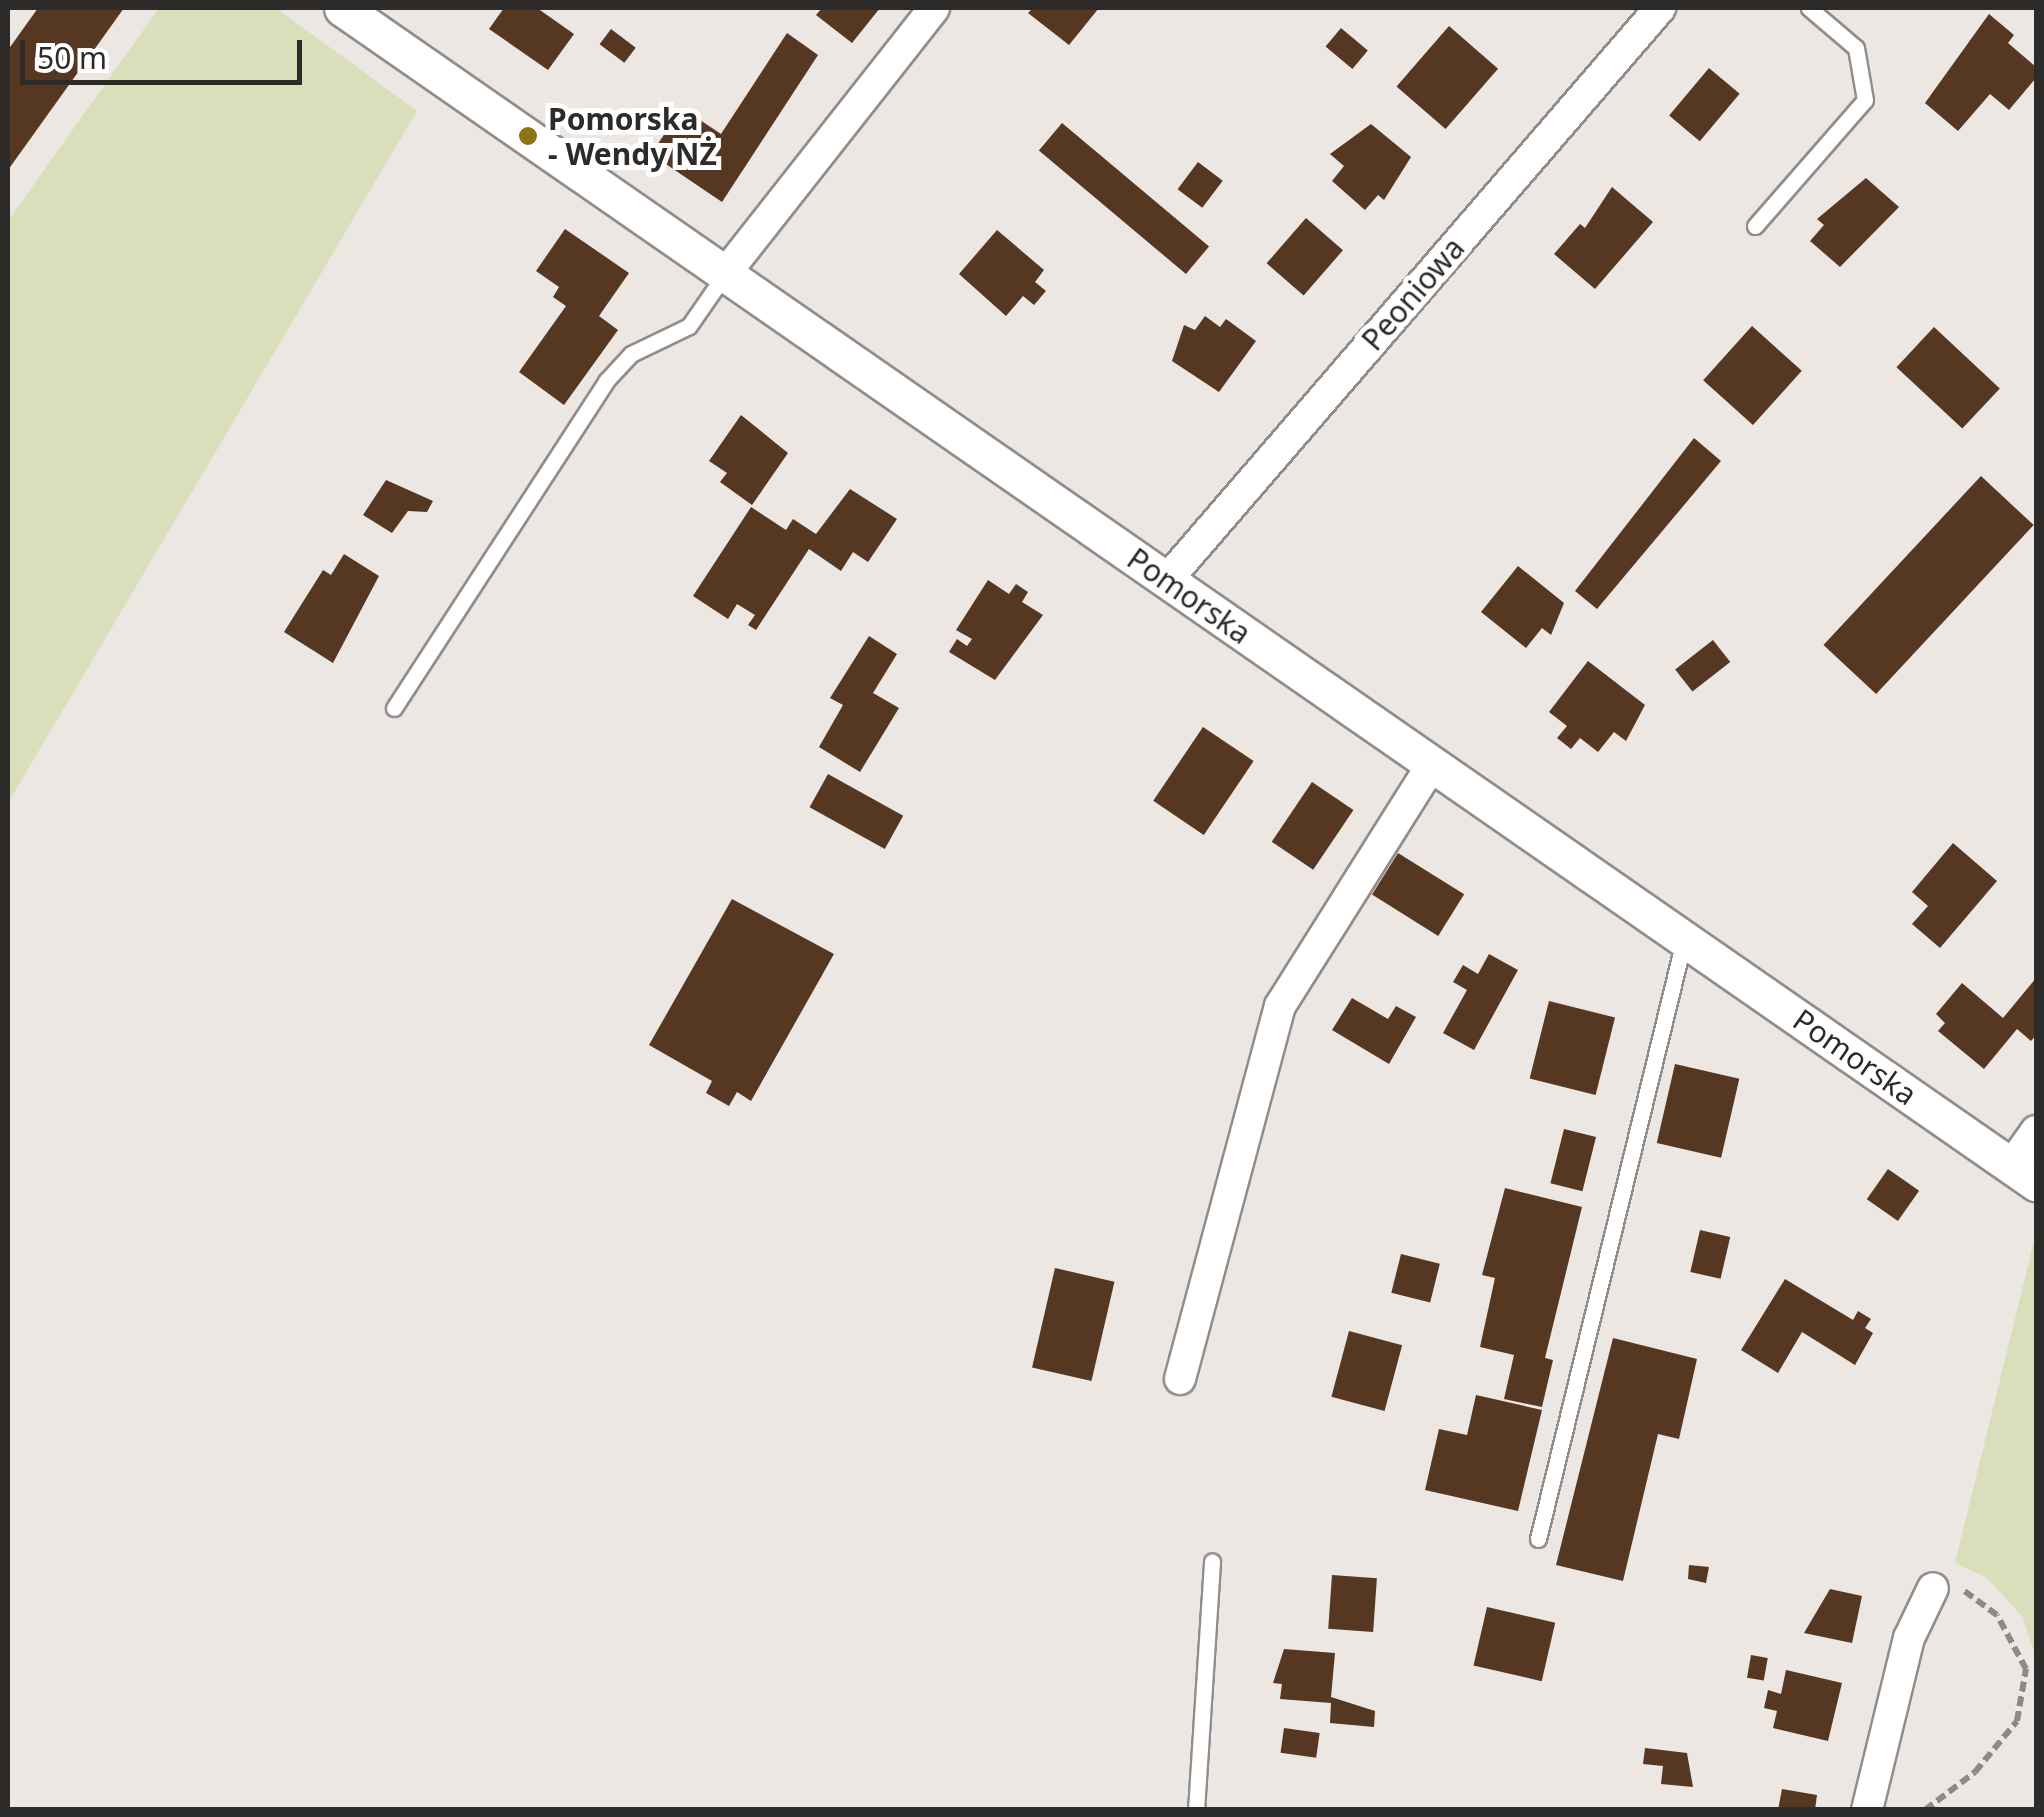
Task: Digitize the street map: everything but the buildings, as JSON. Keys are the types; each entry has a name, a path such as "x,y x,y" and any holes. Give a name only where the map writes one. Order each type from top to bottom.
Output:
{"street":[{"name":"Pomorska","path":"342,8 2024,1175"},
{"path":"724,274 934,8"},
{"name":"Peoniowa","path":"1166,581 1660,8"},
{"path":"1180,1378 1280,1006 1432,765"},
{"path":"2024,1175 2036,1131"},
{"path":"1867,1810 1908,1638 1933,1588"}],"lane":[{"path":"1755,226 1865,100 1856,48 1809,8"},
{"path":"394,708 606,380 630,354 688,326 724,274"},
{"path":"1538,1539 1684,940"},
{"path":"1196,1810 1212,1562"}],"path":[{"path":"1925,1810 1975,1772 2018,1721 2026,1668 1997,1615 1959,1587 1933,1588"}],"green space":[{"path":"159,8 276,8 417,111 8,803 8,221"},
{"path":"2033,1245 2036,1658 2023,1617 1987,1578 1955,1563"}],"place":[{"name":"Pomorska - Wendy NŻ","path":"528,136"}]}
